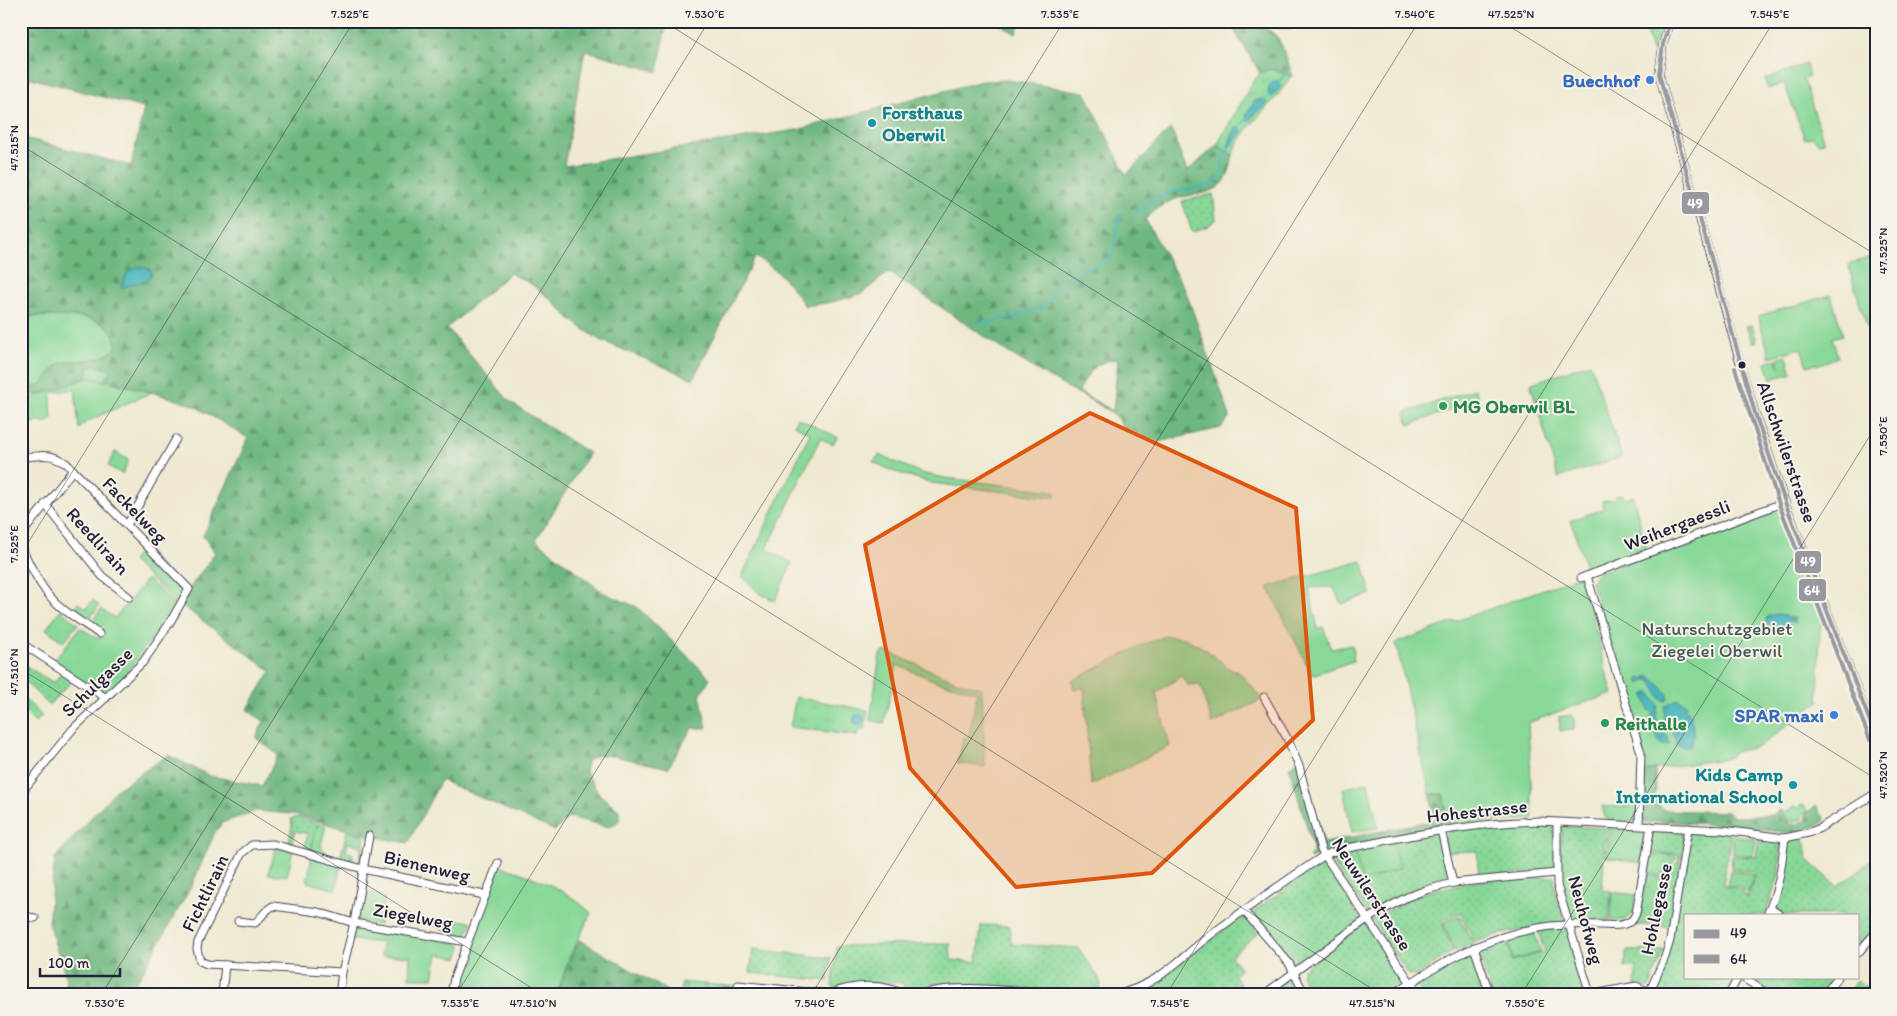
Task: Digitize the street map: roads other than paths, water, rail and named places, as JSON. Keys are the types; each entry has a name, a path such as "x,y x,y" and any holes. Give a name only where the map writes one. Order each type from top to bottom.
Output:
{"street":[{"name":"Allschwilerstrasse","path":"1670,21 1662,44 1659,74 1755,413 1785,502 1876,738"},
{"path":"126,524 176,439"},
{"name":"Fackelweg","path":"21,457 48,454 56,456 73,470 189,589"},
{"path":"21,535 24,525 45,504 73,470"},
{"name":"Weihergaessli","path":"1639,825 1641,753 1636,731 1584,577 1785,502"},
{"name":"Reedlirain","path":"45,504 102,576 129,597"},
{"path":"21,547 42,587 52,599 99,634"},
{"name":"Schulgasse","path":"21,793 72,730 143,662 169,624 189,589"},
{"path":"21,643 106,698"},
{"name":"Neuwilerstrasse","path":"1264,696 1287,738 1299,766 1315,832 1324,856 1419,995"},
{"name":"Hohestrasse","path":"1116,995 1156,979 1211,934 1324,856 1376,842 1441,830 1508,822 1639,825 1785,838 1808,833 1820,828 1876,793"},
{"name":"Neuhofweg","path":"1557,823 1556,873 1560,898 1589,994"},
{"path":"1392,995 1431,969 1474,946 1511,934 1569,924 1627,924 1634,918 1638,908 1651,826"},
{"name":"Hohlegasse","path":"1649,994 1665,958 1670,940 1688,828"},
{"path":"1441,830 1453,883"},
{"path":"339,995 369,836"},
{"path":"1769,911 1780,882 1785,838"},
{"name":"Fichtlirain","path":"342,972 207,964 200,961 197,949 198,942 242,853 252,845 273,844 363,868"},
{"name":"Bienenweg","path":"450,995 467,942 498,863"},
{"name":"Bienenweg","path":"363,868 484,896"},
{"path":"1263,995 1367,919 1407,897 1453,883 1556,873"},
{"name":"Ziegelweg","path":"238,921 255,923 273,906 322,913 354,923 467,942"},
{"path":"1244,911 1294,971 1305,995"},
{"path":"21,916 35,918"},
{"path":"1860,951 1876,932"},
{"path":"1474,946 1490,995"},
{"path":"222,995 225,965"},
{"path":"1729,995 1738,978"},
{"path":"1744,978 1769,995"},
{"path":"1824,995 1837,978"},
{"path":"738,985 829,994 838,990 876,986 889,988 906,995"},
{"path":"1589,994 1636,986 1649,994"},
{"path":"919,995 932,990 970,989 1054,995"}],"water":[{"path":"1274,81 1279,81 1281,87 1271,97 1268,94 1269,87"},
{"path":"1261,99 1266,101 1266,105 1247,121 1247,115 1254,101"},
{"path":"1238,126 1242,131 1229,148 1232,135"},
{"path":"139,266 151,270 151,276 146,280 121,288 127,273"},
{"path":"1784,615 1787,618 1795,618 1794,623 1791,620 1781,628 1775,628 1765,621 1768,616"},
{"path":"1649,675 1667,693 1666,701 1661,699 1651,681 1647,680 1640,684 1638,681 1640,678 1644,679"},
{"path":"1650,692 1658,705 1656,716 1658,726 1663,735 1667,734 1670,744 1662,745 1660,743 1650,721 1653,713 1649,710 1644,695"},
{"path":"1677,699 1686,704 1687,706 1683,709 1688,711 1693,725 1692,741 1687,748 1677,745 1673,731 1664,722 1665,706"},
{"path":"859,714 865,720 859,726 853,720"}],"waterway":[{"path":"1278,83 1288,73"},
{"path":"1263,102 1269,95"},
{"path":"1239,128 1247,118"},
{"path":"1134,211 1142,212 1151,201 1172,191 1182,191 1215,183 1221,174 1224,156 1230,146"},
{"path":"977,323 984,321 993,322 1004,318 1017,318 1022,313 1040,308 1048,303 1056,289 1064,286 1080,269 1102,264 1105,259 1111,257 1120,217 1123,214"}],"place":[{"name":"Buechhof","path":"1650,80"},
{"name":"Forsthaus Oberwil","path":"872,123"},
{"name":"MG Oberwil BL","path":"1443,406"},
{"name":"SPAR maxi","path":"1834,715"},
{"name":"Reithalle","path":"1605,723"},
{"name":"Kids Camp International School","path":"1793,785"}],"park label":[{"name":"Naturschutzgebiet Ziegelei Oberwil","path":"1717,639"}]}
